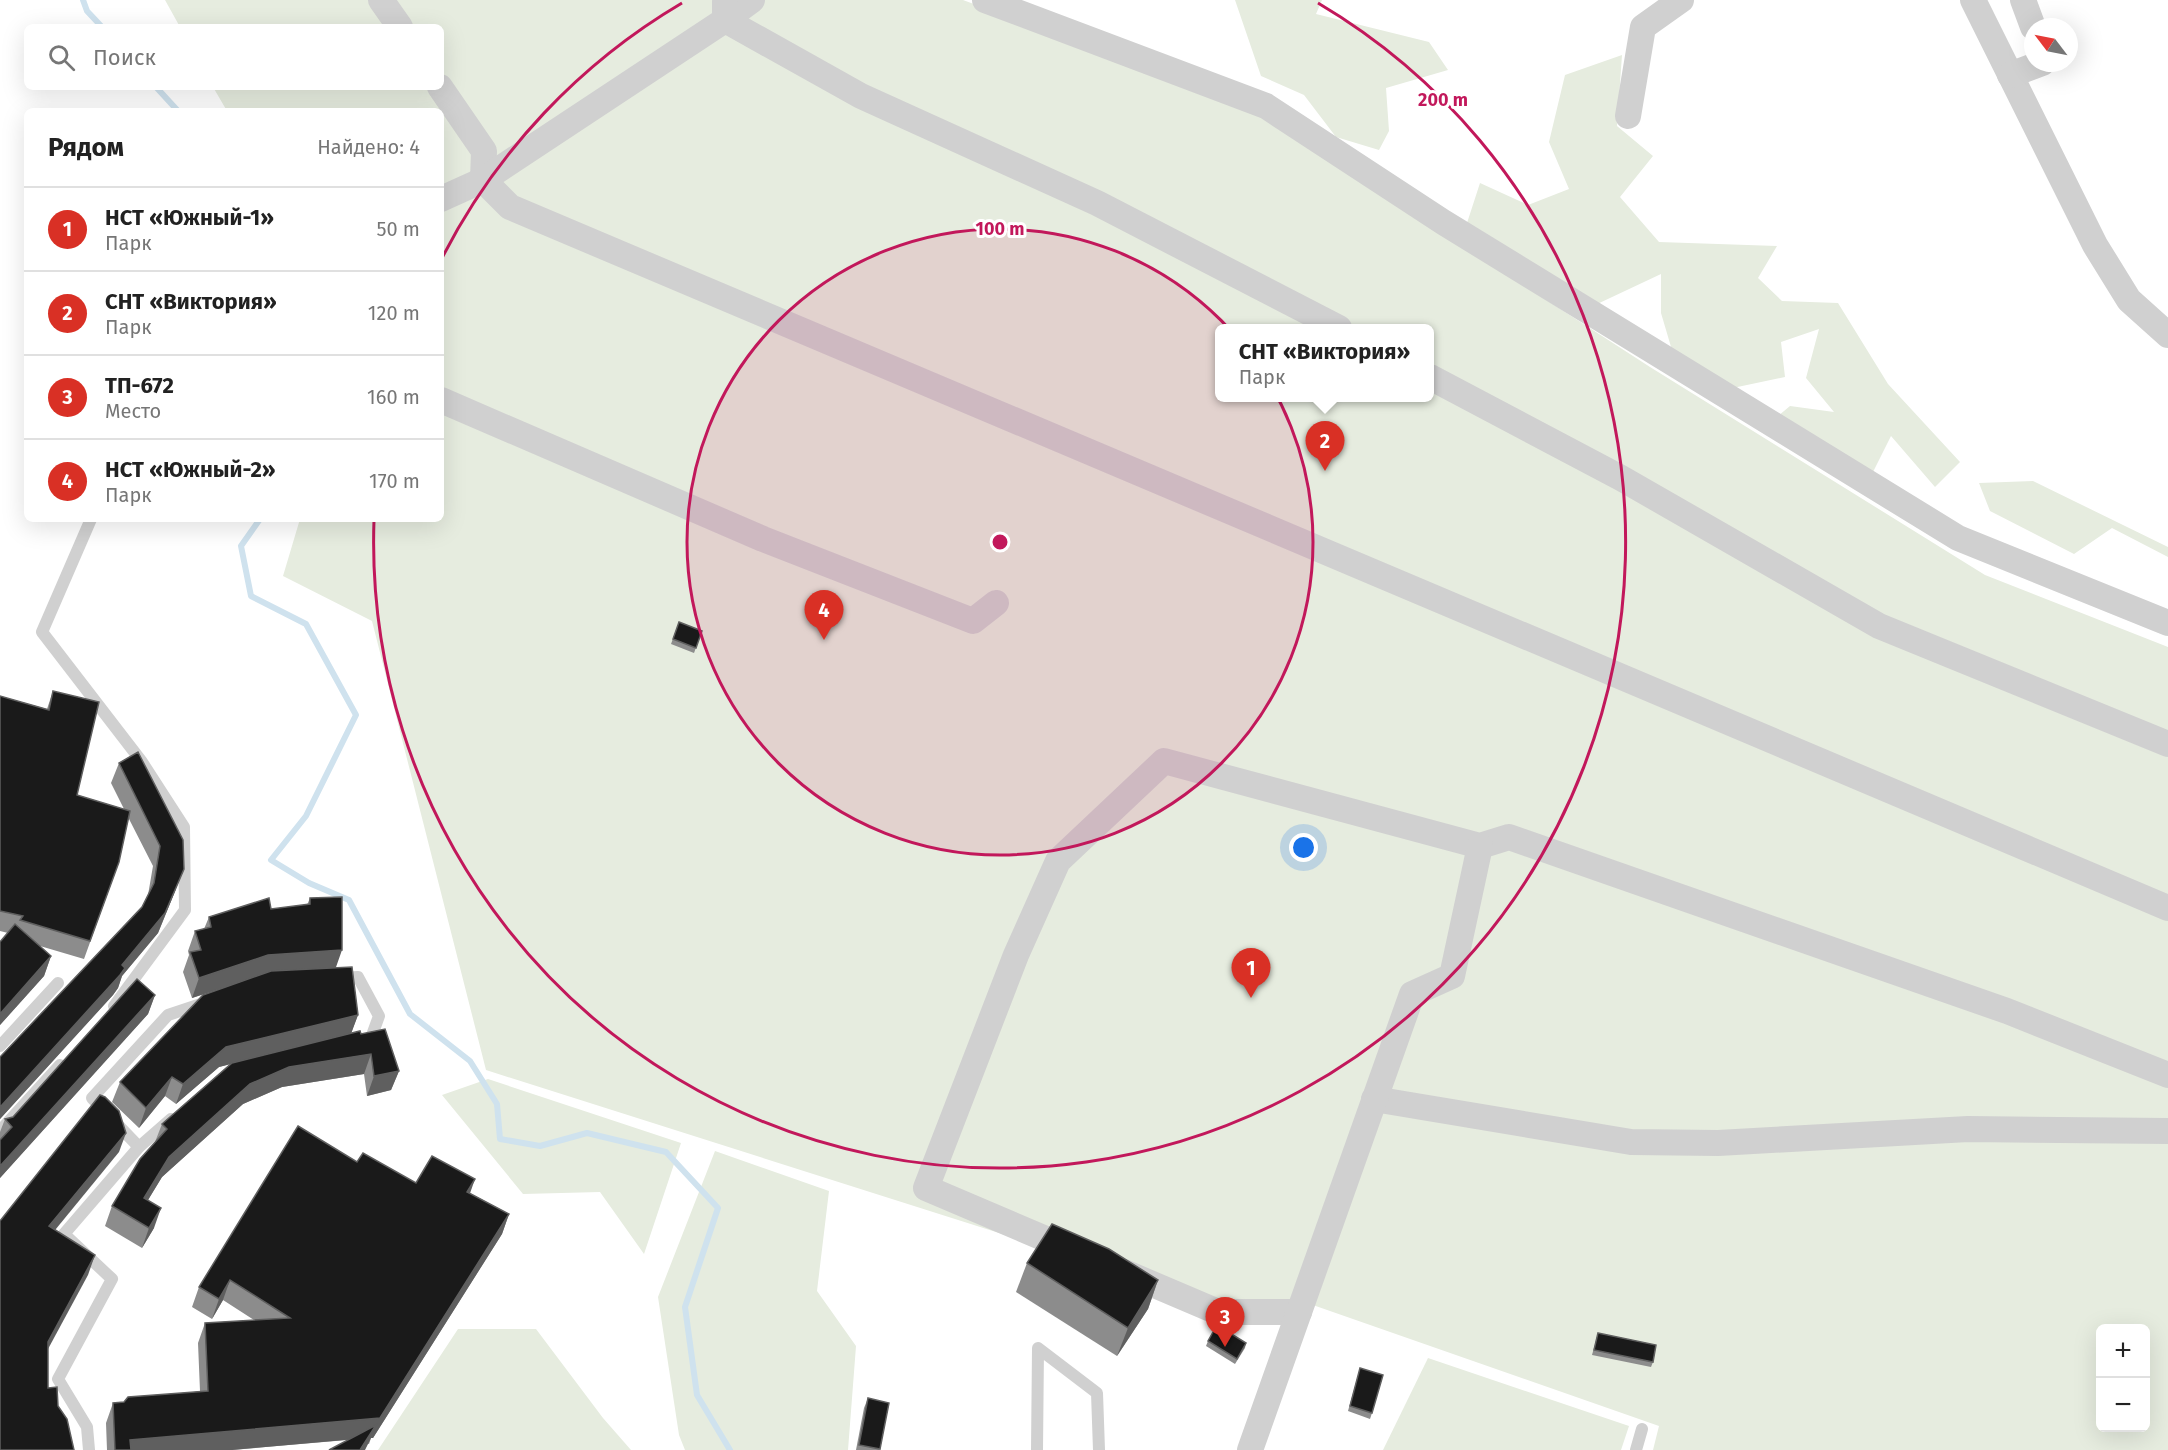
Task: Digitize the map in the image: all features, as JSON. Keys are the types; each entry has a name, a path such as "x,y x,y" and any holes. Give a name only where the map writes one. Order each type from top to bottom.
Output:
{"street":[{"path":"381,0 398,24"},
{"path":"444,198 483,180 725,10 752,0"},
{"path":"985,0 1266,106 1443,222 1958,538 2168,623"},
{"path":"1628,116 1643,27 1681,0"},
{"path":"1973,0 2095,244 2129,300 2168,335"},
{"path":"2023,0 2030,18"},
{"path":"725,10 861,96 1096,203 1331,324"},
{"path":"2010,75 2024,70"},
{"path":"442,90 484,151 483,180 510,207 2168,908"},
{"path":"1434,379 1621,478 1879,626 2168,744"},
{"path":"444,401 763,539 973,621 996,603"},
{"path":"1299,1312 1218,1311 926,1188 1011,966 1058,861 1164,761 1480,846 1509,837 2007,1011 2168,1075"},
{"path":"1250,1450 1412,994 1452,976 1480,846"},
{"path":"1374,1099 1631,1142 1718,1143 1968,1129 2168,1131"}],"lane":[{"path":"90,522 42,632 142,762 184,827 185,910 104,1018"},
{"path":"326,979 358,977 379,1016 371,1038 348,1044"},
{"path":"0,1046 58,983"},
{"path":"139,1147 92,1098 168,1015 220,997"},
{"path":"0,1131 72,1053"},
{"path":"89,1450 87,1427 58,1379 112,1279 64,1234 139,1147 180,1111"},
{"path":"1037,1450 1038,1348 1096,1393 1099,1450"},
{"path":"1636,1450 1642,1429"}],"shaded area":[{"path":"165,0 963,0 1246,106 1650,367 1985,575 2168,647 2168,1450 1653,1450 1659,1426 1310,1304 1219,1303 486,1070 372,621 283,576 299,522 444,522 444,108 225,108 215,90 444,90 444,24 178,24"},
{"path":"1235,0 1322,0 1316,14 1429,42 1448,70 1386,88 1389,131 1379,150 1336,137 1304,95 1261,76"},
{"path":"1622,55 1617,126 1653,156 1620,197 1659,242 1777,246 1758,278 1782,301 1838,303 1888,384 1960,462 1935,487 1891,436 1873,472 1778,416 1790,406 1834,412 1806,378 1819,329 1781,342 1785,377 1728,389 1674,357 1661,313 1661,274 1593,306 1467,223 1480,183 1528,205 1569,189 1549,142 1565,75"},
{"path":"2033,481 2168,547 2168,557 2112,528 2074,554 1990,511 1979,483"},
{"path":"488,1079 681,1143 644,1254 600,1192 523,1194 442,1095"},
{"path":"715,1151 829,1191 817,1291 856,1346 848,1450 685,1450 679,1435 658,1297"},
{"path":"458,1329 536,1329 603,1418 631,1450 378,1450"},
{"path":"1428,1358 1629,1426 1621,1450 1383,1450"}],"building":[{"path":"679,622 702,631 696,648 673,639"},
{"path":"53,691 99,702 77,795 130,811 119,862 90,941 20,920 23,916 0,911 0,696 49,710"},
{"path":"138,752 183,840 184,869 165,913 122,965 125,968 120,975 1,1106 0,1112 0,1057 142,907 154,883 160,846 119,763"},
{"path":"342,897 342,950 268,955 199,978 190,952 201,950 195,931 211,927 209,917 269,898 271,909 310,904 310,898"},
{"path":"15,924 51,956 0,1014 0,942"},
{"path":"352,967 358,1015 226,1047 183,1084 172,1077 146,1108 120,1082 203,995 271,971"},
{"path":"137,979 155,995 0,1166 0,1140 12,1127 5,1119 13,1117"},
{"path":"385,1029 399,1071 374,1076 371,1054 289,1067 250,1084 169,1157 144,1198 161,1208 149,1228 112,1206 140,1159 167,1129 162,1124 232,1063 360,1031 361,1034"},
{"path":"100,1095 119,1111 126,1133 49,1226 95,1255 48,1342 48,1388 57,1387 58,1406 67,1419 74,1450 0,1450 0,1221"},
{"path":"298,1126 357,1162 363,1153 416,1183 432,1156 475,1179 467,1192 509,1214 380,1418 130,1440 131,1450 115,1450 113,1403 124,1402 128,1397 208,1391 205,1323 290,1318 230,1280 219,1299 199,1287"},
{"path":"1052,1224 1109,1249 1158,1280 1128,1328 1027,1263"},
{"path":"1217,1325 1246,1343 1237,1359 1208,1341"},
{"path":"1598,1333 1656,1345 1653,1362 1594,1350"},
{"path":"1360,1368 1383,1375 1372,1413 1350,1406"},
{"path":"868,1398 889,1403 880,1449 859,1445"},
{"path":"376,1425 360,1450 329,1450"}],"waterway":[{"path":"83,0 87,11 99,24"},
{"path":"159,90 175,108"},
{"path":"258,522 241,546 251,596 306,624 356,715 306,816 271,860 309,883 349,900 410,1014 470,1061 497,1104 500,1139 540,1146 587,1133 666,1152 718,1208 685,1307 697,1395 730,1450"}],"place":[{"name":"СНТ «Виктория»","path":"1325,471"},
{"name":"НСТ «Южный-2»","path":"824,640"},
{"name":"НСТ «Южный-1»","path":"1251,998"},
{"name":"ТП-672","path":"1225,1347"}]}
